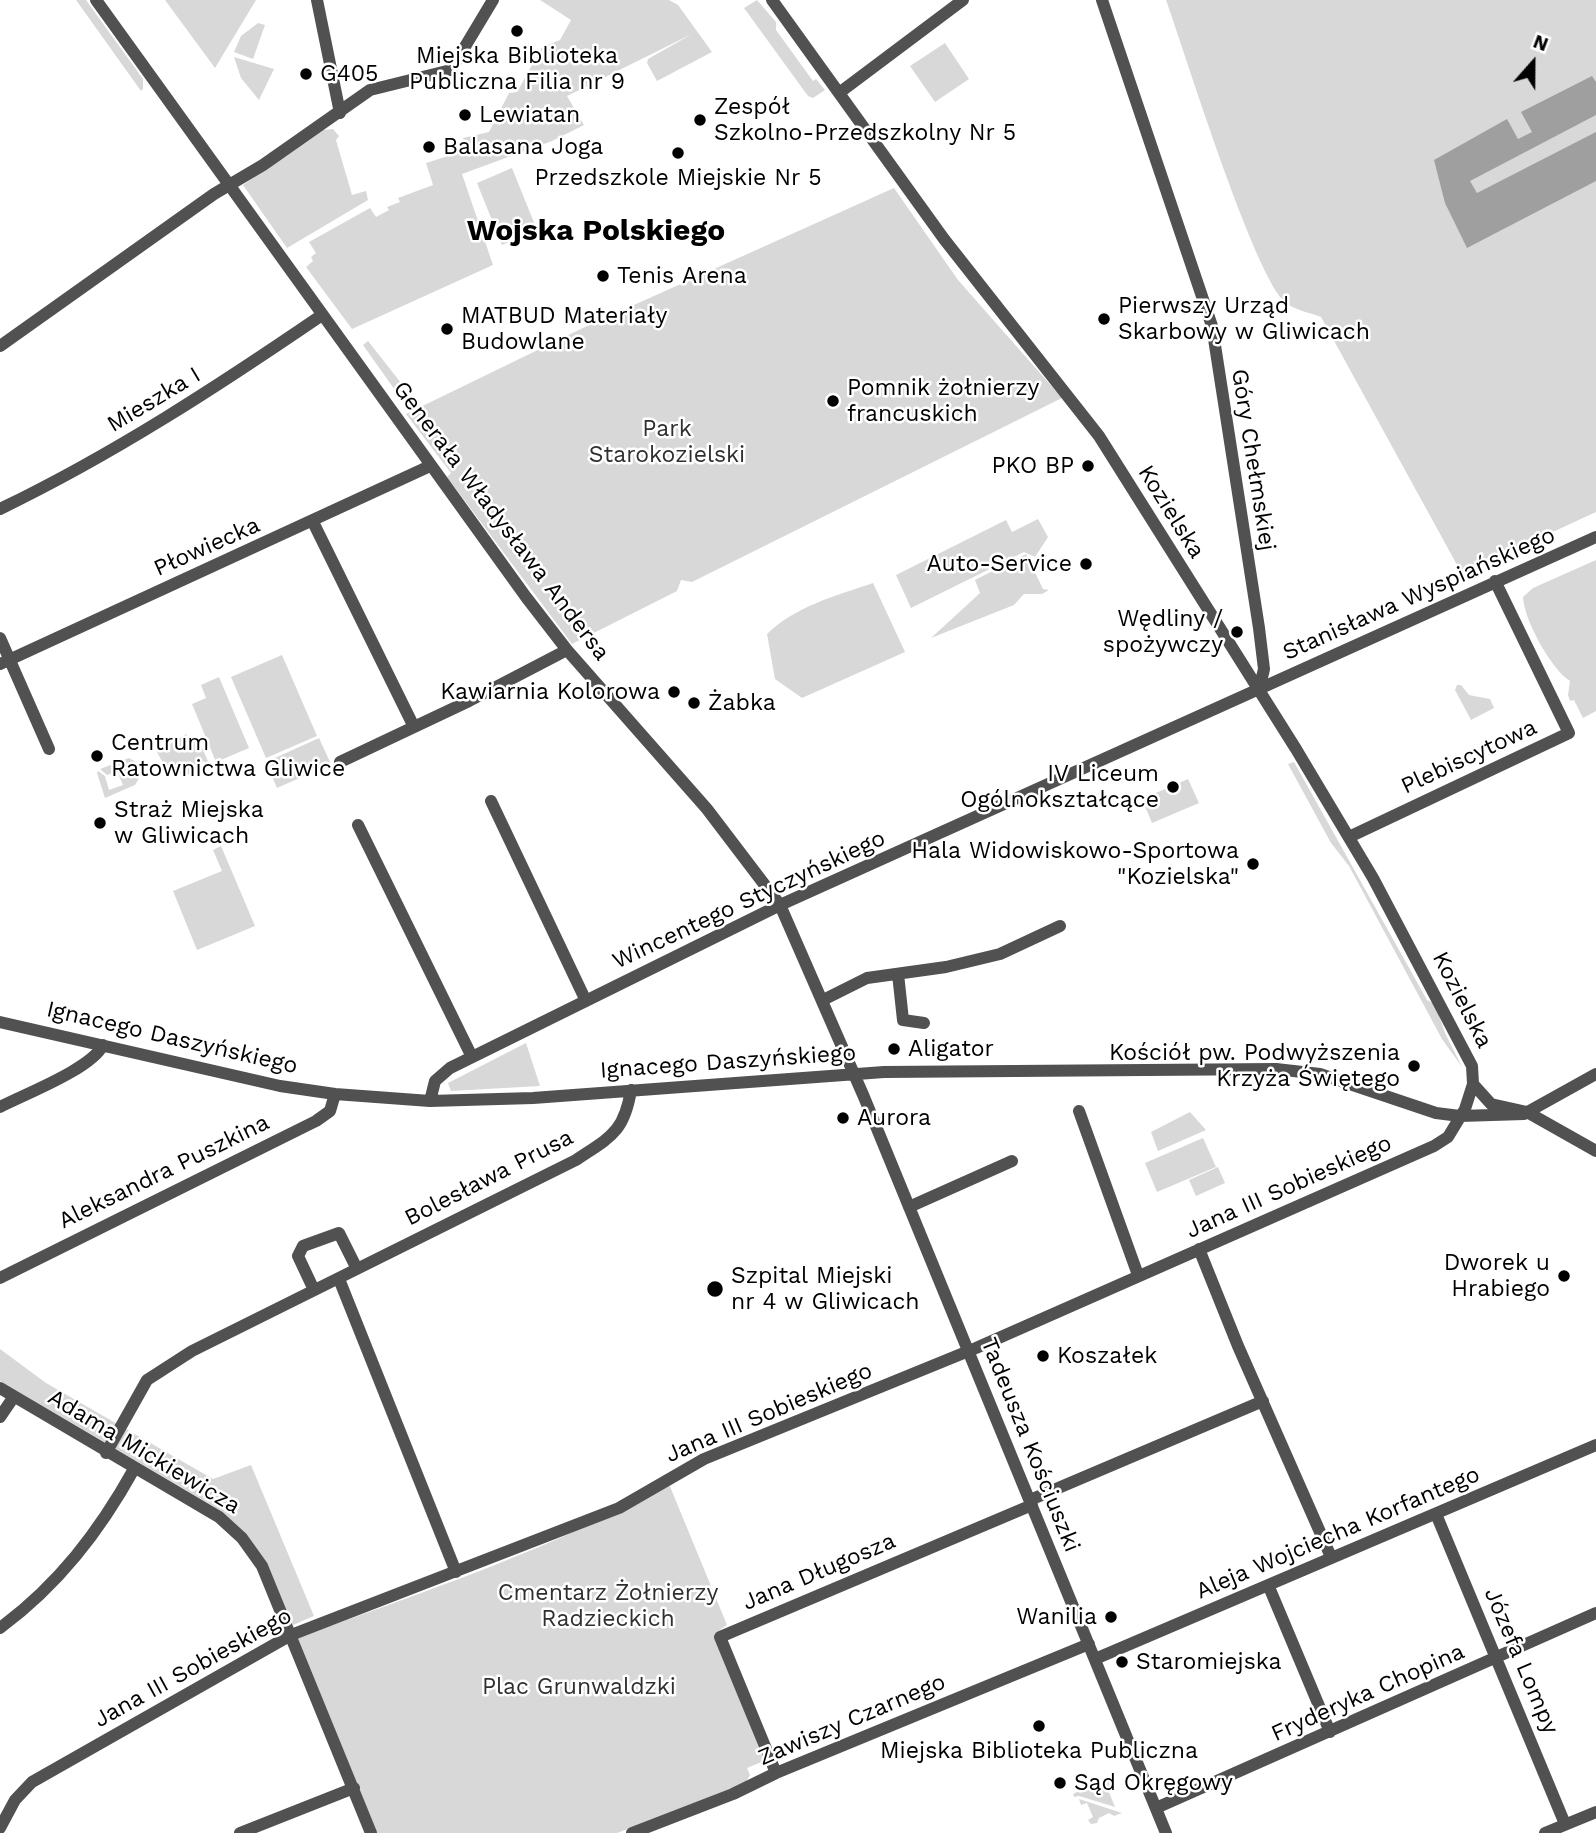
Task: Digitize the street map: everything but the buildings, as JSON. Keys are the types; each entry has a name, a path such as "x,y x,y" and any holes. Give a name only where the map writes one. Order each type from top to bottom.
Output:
{"street":[{"name":"Generała Władysława Andersa","path":"96,0 430,466 567,650 700,801 780,905 855,1074"},
{"path":"317,0 340,113"},
{"path":"0,346 229,186 259,160 340,113 370,90 451,70 493,0"},
{"name":"Kozielska","path":"772,0 969,272 1087,419 1349,836 1400,926 1468,1057 1473,1084 1491,1104 1527,1112 1596,1151"},
{"path":"839,93 963,0"},
{"name":"Góry Chełmskiej","path":"1102,0 1212,326 1259,628 1264,669 1259,691"},
{"name":"Mieszka I","path":"0,509 92,462 169,417 323,315"},
{"name":"Płowiecka","path":"5,662 430,466"},
{"path":"313,522 414,727"},
{"name":"Stanisława Wyspiańskiego","path":"1259,691 1329,655 1596,537"},
{"name":"Plebiscytowa","path":"1349,836 1569,733 1495,582"},
{"path":"0,638 5,662 49,749"},
{"path":"340,762 567,650"},
{"name":"Wincentego Styczyńskiego","path":"430,1101 440,1075 472,1056 780,905 1259,691"},
{"path":"491,801 586,1001"},
{"path":"358,825 472,1056"},
{"path":"822,1000 867,978 946,967 1000,954 1060,926"},
{"path":"898,974 903,1020 924,1023"},
{"name":"Ignacego Daszyńskiego","path":"0,1022 255,1082 335,1094 430,1101 475,1101 855,1074 968,1070 1296,1070 1332,1077 1436,1113 1460,1116 1527,1112"},
{"path":"0,1107 82,1065 99,1052 103,1045"},
{"name":"Tadeusza Kościuszki","path":"855,1074 1166,1833"},
{"path":"1527,1112 1596,1074"},
{"name":"Kozielska","path":"1460,1116 1473,1084"},
{"name":"Bolesława Prusa","path":"106,1452 140,1390 154,1374 314,1290 552,1172 604,1142 624,1123 631,1090"},
{"name":"Aleksandra Puszkina","path":"0,1278 316,1121 330,1111 335,1094"},
{"path":"1079,1111 1138,1275"},
{"name":"Jana III Sobieskiego","path":"0,1828 15,1800 32,1782 291,1634 619,1508 704,1459 968,1351 1441,1142 1460,1116"},
{"path":"909,1207 1012,1161"},
{"path":"314,1290 298,1256 303,1247 337,1232 357,1269"},
{"path":"1199,1249 1331,1558"},
{"path":"339,1279 456,1572"},
{"name":"Adama Mickiewicza","path":"0,1388 134,1469 210,1511 242,1538 262,1566 371,1833"},
{"path":"0,1417 13,1398"},
{"path":"1031,1503 1263,1401"},
{"name":"Aleja Wojciecha Korfantego","path":"1095,1659 1269,1587 1596,1445"},
{"path":"0,1628 46,1590 84,1548 104,1521 134,1469"},
{"name":"Jana Długosza","path":"776,1773 720,1637 1031,1503"},
{"name":"Józefa Lompy","path":"1436,1514 1565,1824"},
{"path":"1269,1587 1330,1732"},
{"name":"Fryderyka Chopina","path":"1156,1808 1498,1659 1596,1613"},
{"name":"Zawiszy Czarnego","path":"632,1833 649,1830 776,1773 1089,1644"},
{"path":"240,1833 354,1788"},
{"path":"1545,1833 1596,1812"}],"green space":[{"path":"76,0 86,0 143,79 141,91"},
{"path":"165,0 256,0 215,68"},
{"path":"540,0 669,0 678,5 712,52 657,81 647,63 648,59 692,34 567,96 584,125 552,141 462,174 493,265 352,329 306,267 313,261 311,257 316,253 309,242 370,208 376,217 389,210 387,207 400,202 398,198 433,185 426,163 467,150 463,138 489,132 509,93 517,92 542,47 560,40 571,20"},
{"path":"757,0 776,22 776,30 813,81 816,79 825,90 813,98 808,96 744,8"},
{"path":"1166,0 1596,0 1596,512 1462,574 1321,317 1286,303 1273,285 1239,210"},
{"path":"258,23 265,25 253,59 234,52 241,36"},
{"path":"945,43 969,79 935,102 910,66"},
{"path":"234,57 274,69 259,100 241,78"},
{"path":"333,129 339,136 336,140 352,195 366,191 368,200 287,248 243,185 323,130"},
{"path":"512,168 537,230 502,245 477,183"},
{"name":"Park Starokozielski","path":"894,188 958,280 1062,398 692,582 681,580 677,591 572,644 447,477 451,473 406,414 585,327"},
{"path":"368,341 405,388 404,399 402,400 363,345"},
{"path":"1038,519 1048,537 1035,557 1024,552 911,608 896,575 1006,520 1012,532"},
{"path":"1026,554 1043,589 1049,590 1042,594 1024,594 1014,605 931,638 980,593 975,580"},
{"path":"1596,560 1596,711 1583,718 1574,700 1570,701 1570,681 1555,666 1533,631 1523,597 1533,588"},
{"path":"873,583 905,652 802,698 775,679 767,634 803,609"},
{"path":"282,655 317,736 266,758 231,677"},
{"path":"219,677 249,748 216,762 192,704 206,698 201,685"},
{"path":"1457,685 1461,685 1469,695 1490,699 1494,708 1471,720 1455,690"},
{"path":"186,734 189,739 197,736 210,766 207,767 204,761 194,766 196,771 185,776 164,765 157,752"},
{"path":"319,738 331,764 277,788 266,762"},
{"path":"129,758 136,762 141,775 135,785 105,798 98,771 105,776 109,790 123,785 117,771 107,775 100,769"},
{"path":"1294,762 1427,1000 1435,1004 1445,1033 1462,1067 1442,1039 1349,866 1331,843 1288,764"},
{"path":"1188,779 1199,803 1152,823 1142,799"},
{"path":"221,846 255,926 197,950 173,891 222,871 213,850"},
{"path":"526,1043 540,1086 451,1091 448,1083"},
{"path":"1190,1112 1206,1130 1158,1151 1151,1132"},
{"path":"1203,1138 1216,1167 1157,1192 1145,1163"},
{"path":"1218,1167 1225,1183 1196,1196 1189,1180"},
{"path":"0,1349 46,1383 213,1479 251,1465 314,1616 293,1625 270,1574 253,1546 229,1519 213,1506 0,1381"},
{"name":"Plac Grunwaldzki","path":"669,1484 727,1625 714,1634 764,1761 747,1768 750,1775 745,1784 617,1833 377,1833 298,1638 533,1549 625,1508"},
{"path":"1112,1775 1116,1786 1108,1790 1115,1807 1079,1796 1074,1797 1073,1794"},
{"path":"1079,1799 1122,1813 1114,1816 1109,1813 1099,1818 1097,1823 1091,1824 1088,1820 1093,1817 1087,1803 1081,1805"}],"shaded area":[{"path":"1592,76 1596,82 1596,115 1470,181 1477,193 1596,132 1596,181 1467,248 1445,203 1434,160 1507,119 1518,139 1532,132 1521,112"}],"place":[{"name":"Miejska Biblioteka Publiczna Filia nr 9","path":"517,31"},
{"name":"G405","path":"306,74"},
{"name":"Lewiatan","path":"465,115"},
{"name":"Zespół Szkolno-Przedszkolny Nr 5","path":"700,120"},
{"name":"Balasana Joga","path":"429,147"},
{"name":"Przedszkole Miejskie Nr 5","path":"678,153"},
{"name":"Tenis Arena","path":"603,276"},
{"name":"Pierwszy Urząd Skarbowy w Gliwicach","path":"1104,319"},
{"name":"MATBUD Materiały Budowlane","path":"447,329"},
{"name":"Pomnik żołnierzy francuskich","path":"833,401"},
{"name":"PKO BP","path":"1088,466"},
{"name":"Auto-Service","path":"1086,564"},
{"name":"Wędliny / spożywczy","path":"1237,632"},
{"name":"Kawiarnia Kolorowa","path":"674,692"},
{"name":"Żabka","path":"694,703"},
{"name":"Centrum Ratownictwa Gliwice","path":"97,756"},
{"name":"IV Liceum Ogólnokształcące","path":"1173,787"},
{"name":"Straż Miejska w Gliwicach","path":"100,823"},
{"name":"Hala Widowiskowo-Sportowa \"Kozielska\"","path":"1253,864"},
{"name":"Aligator","path":"894,1049"},
{"name":"Kościół pw. Podwyższenia Krzyża Świętego","path":"1414,1066"},
{"name":"Aurora","path":"843,1118"},
{"name":"Dworek u Hrabiego","path":"1564,1276"},
{"name":"Szpital Miejski nr 4 w Gliwicach","path":"715,1289"},
{"name":"Koszałek","path":"1043,1356"},
{"name":"Wanilia","path":"1111,1617"},
{"name":"Staromiejska","path":"1122,1662"},
{"name":"Miejska Biblioteka Publiczna","path":"1039,1726"},
{"name":"Sąd Okręgowy","path":"1060,1783"}],"district":[{"name":"Wojska Polskiego","path":"596,231"}],"park label":[{"name":"Cmentarz Żołnierzy Radzieckich","path":"608,1606"}]}
